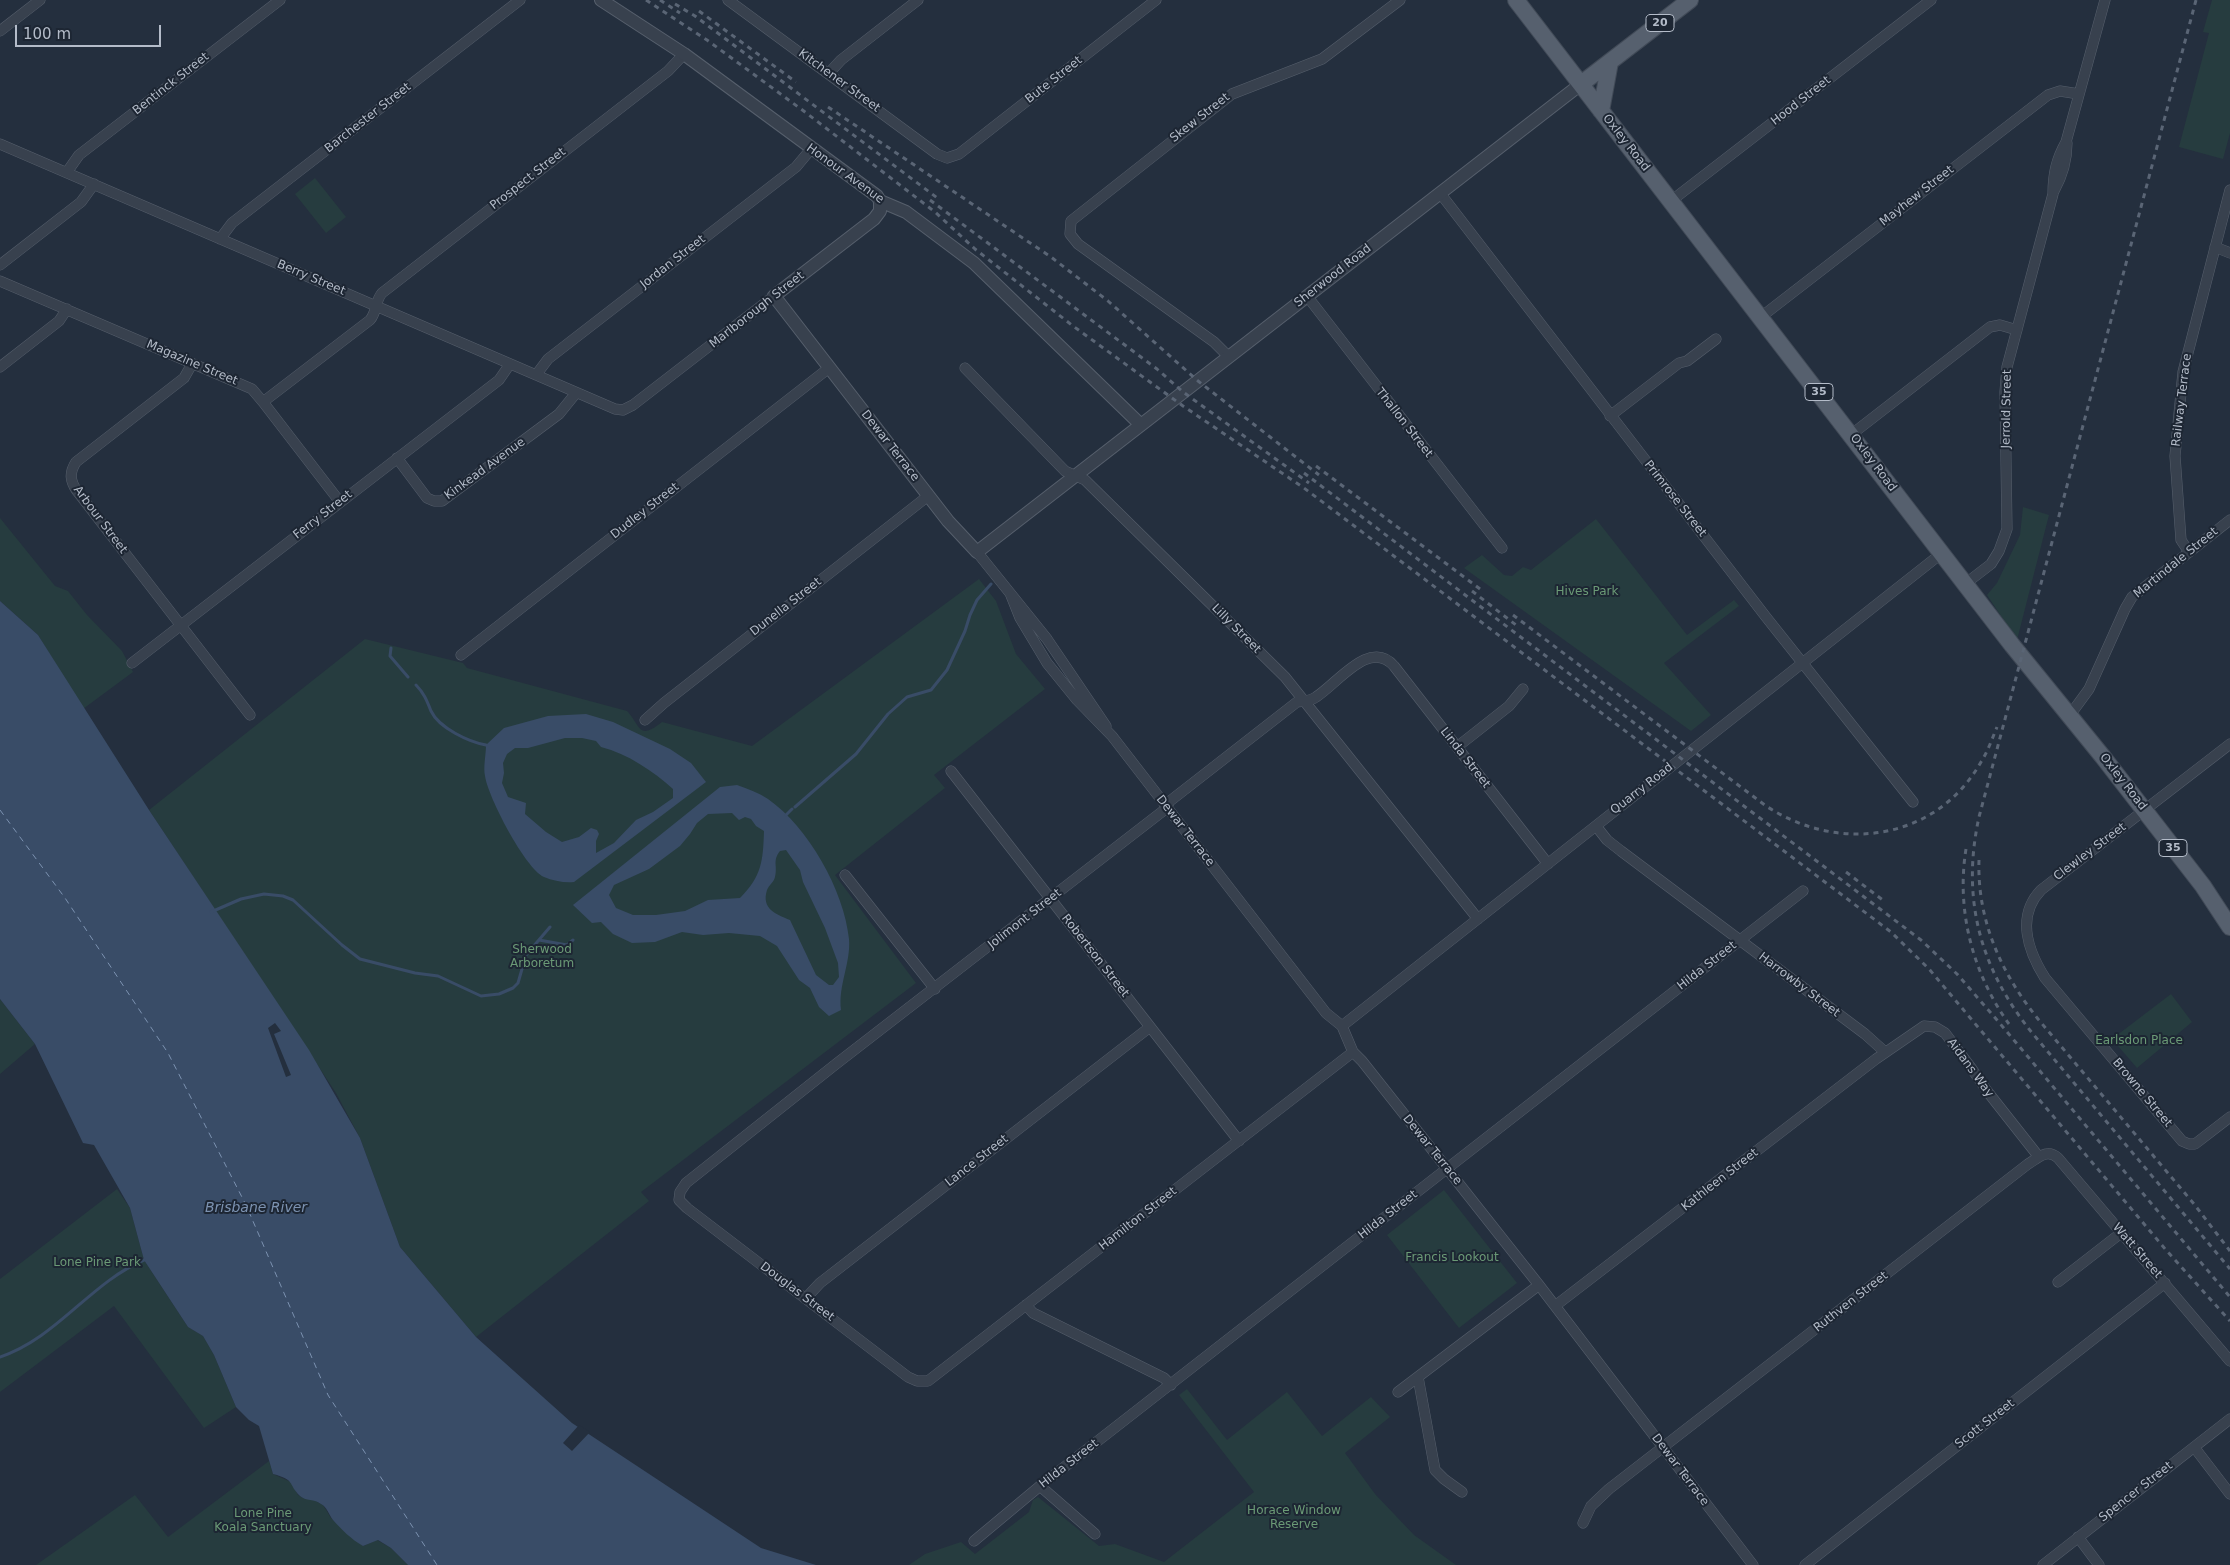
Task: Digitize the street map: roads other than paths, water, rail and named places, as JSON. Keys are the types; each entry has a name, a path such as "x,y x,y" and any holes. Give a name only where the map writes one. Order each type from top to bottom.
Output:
{"main road":[{"name":"Oxley Road","path":"1516,0 1852,434 2012,645 2070,715 2144,810 2202,886 2230,927"},
{"name":"Sherwood Road","path":"1580,84 1690,0"},
{"path":"1601,111 1610,62"}],"street":[{"path":"0,31 40,0"},
{"name":"Bentinck Street","path":"67,172 79,155 280,0"},
{"name":"Barchester Street","path":"220,239 232,223 520,0"},
{"name":"Honour Avenue","path":"601,0 684,54 877,196 880,202 906,212 974,264 1141,425"},
{"name":"Kitchener Street","path":"728,0 937,154 943,158 951,158"},
{"path":"829,73 841,60 918,0"},
{"name":"Bute Street","path":"951,158 964,150 1156,0"},
{"name":"Skew Street","path":"1228,357 1214,342 1078,244 1072,238 1069,230 1071,221 1232,94 1317,62 1400,0"},
{"name":"Hood Street","path":"1671,202 1931,0"},
{"name":"Jerrold Street","path":"1966,584 1991,564 2007,529 2005,386 2007,366 2053,194 2062,176 2067,158 2066,142 2105,0"},
{"name":"Prospect Street","path":"264,402 370,320 374,314 378,298 385,291 668,71 684,54"},
{"name":"Sherwood Road","path":"977,552 1580,84"},
{"name":"Mayhew Street","path":"1761,317 2048,95 2060,91 2079,94"},
{"name":"Berry Street","path":"0,144 611,408 623,410"},
{"name":"Jordan Street","path":"536,375 548,359 796,167 811,149"},
{"path":"0,265 81,202 94,184"},
{"name":"Railway Terrace","path":"2189,552 2181,540 2176,445 2186,358 2230,190"},
{"name":"Primrose Street","path":"1440,193 1610,416 1913,802"},
{"name":"Marlborough Street","path":"623,410 633,405 874,219 880,211 880,202"},
{"path":"2215,247 2230,253"},
{"name":"Magazine Street","path":"0,281 252,390 264,402 340,502"},
{"name":"Dewar Terrace","path":"774,296 928,496 1028,614 1066,666 1112,736 1328,1015 1342,1026 1353,1052 1539,1285 1753,1565"},
{"name":"Thallon Street","path":"1307,296 1502,548"},
{"path":"0,367 59,321 68,310"},
{"path":"1852,434 1990,327 2000,325 2016,330"},
{"path":"1610,416 1679,363 1687,361 1716,339"},
{"name":"Arbour Street","path":"181,625 77,491 70,476 76,462 184,378 192,364"},
{"name":"Ferry Street","path":"132,663 499,380 510,364"},
{"name":"Dudley Street","path":"461,655 829,368"},
{"name":"Lilly Street","path":"965,368 1065,471 1085,480 1285,677 1478,919"},
{"name":"Kinkead Avenue","path":"397,458 427,498 434,501 442,501 559,414 576,393"},
{"name":"Dunella Street","path":"645,720 664,703 928,496"},
{"name":"Martindale Street","path":"2070,715 2089,689 2128,602 2142,588 2230,520"},
{"name":"Quarry Road","path":"1342,1026 1942,553"},
{"path":"181,625 250,715"},
{"name":"Jolimont Street","path":"679,1196 686,1183 836,1064 936,989 1163,811 1170,801 1298,702 1315,699 1366,658 1380,656"},
{"name":"Linda Street","path":"1380,656 1387,659 1394,666 1548,864"},
{"path":"1457,747 1509,706 1523,689"},
{"name":"Clewley Street","path":"2029,911 2037,894 2046,885 2230,744"},
{"name":"Robertson Street","path":"951,771 1239,1141"},
{"name":"Harrowby Street","path":"1596,826 1612,844 1865,1034 1885,1052"},
{"path":"845,875 936,989"},
{"name":"Hilda Street","path":"974,1541 1040,1486 1803,891"},
{"name":"Browne Street","path":"2029,911 2027,937 2032,954 2045,978 2177,1135 2190,1145 2198,1142 2230,1117"},
{"name":"Lance Street","path":"806,1298 820,1283 1150,1027"},
{"name":"Aidans Way","path":"1885,1052 1921,1027 1939,1028 2039,1158"},
{"name":"Hamilton Street","path":"921,1382 928,1381 936,1376 1353,1052"},
{"name":"Kathleen Street","path":"1555,1306 1885,1052"},
{"name":"Watt Street","path":"2039,1158 2045,1153 2056,1156 2230,1361"},
{"name":"Ruthven Street","path":"1583,1523 1597,1500 2039,1158"},
{"name":"Douglas Street","path":"679,1196 687,1208 908,1376 921,1382"},
{"path":"2058,1282 2121,1233"},
{"name":"Scott Street","path":"1805,1565 2165,1284"},
{"path":"1398,1392 1539,1285"},
{"path":"1026,1305 1033,1313 1164,1378 1171,1385"},
{"path":"1418,1377 1435,1470 1462,1492"},
{"name":"Spencer Street","path":"2042,1565 2230,1419"},
{"path":"2194,1447 2230,1494"},
{"path":"1040,1486 1050,1497 1095,1534"},
{"path":"2078,1537 2100,1565"}],"water":[{"name":"Brisbane River","path":"0,601 38,635 149,810 309,1050 360,1138 400,1247 476,1337 572,1423 761,1548 816,1565 408,1565 391,1548 378,1540 363,1546 336,1524 323,1505 316,1501 302,1498 288,1480 273,1474 259,1426 249,1420 236,1407 214,1355 203,1336 188,1327 144,1260 130,1208 94,1145 83,1143 35,1044 0,999"},
{"path":"586,714 613,722 670,749 691,763 706,782 574,882 551,880 536,871 508,831 493,799 484,769 486,745 504,728 548,716","holes":["565,738 582,738 596,741 601,747 630,759 649,770 673,789 673,798 653,812 636,820 614,843 596,853 596,841 599,834 597,830 591,828 579,837 562,842 546,832 525,814 526,803 508,797 502,783 503,763 507,754 515,748 528,748"]},
{"path":"737,785 768,799 797,826 822,861 840,900 849,939 848,957 841,992 841,1010 829,1016 819,1007 810,988 799,980 777,946 760,936 729,933 703,935 682,932 655,942 632,943 613,934 601,922 592,923 573,905 720,787","holes":["732,813 739,820 745,817 751,819 756,826 764,831 760,867 753,882 740,898 708,900 685,911 656,915 633,915 616,908 609,895 614,885 649,869 680,846 697,823 708,814","786,850 800,870 803,882 825,928 838,963 839,977 833,985 829,985 816,975 790,920 771,910 766,902 767,890 774,880 776,873 776,858 780,851"]}],"waterway":[{"path":"795,807 856,754 888,714 907,697 931,690 947,670 977,600 991,584"},
{"path":"391,648 390,656 408,677"},
{"path":"416,685 427,700 431,711 441,723 471,741 486,745"},
{"path":"786,815 792,809"},
{"path":"211,912 241,899 264,894 283,896 293,900 360,959 415,973 438,976 481,996 499,994 513,988 518,983 526,955 550,927"},
{"path":"539,940 567,945 573,940"},
{"path":"0,1357 39,1337 107,1282 144,1260"}],"railway":[{"path":"646,0 707,40 805,112 935,212 975,249 1073,326 1183,406 1304,488 1891,932 1929,969 2166,1250 2230,1321"},
{"path":"660,0 680,13"},
{"path":"2196,0 1979,817 1972,876 1974,905 1979,932 2000,984 2015,1009 2033,1034 2230,1269"},
{"path":"675,4 695,16 940,200"},
{"path":"699,11 796,82"},
{"path":"828,107 1051,257 1108,301 1198,381 1319,475"},
{"path":"930,200 1157,369 1183,392 1309,483"},
{"path":"1316,466 1484,592"},
{"path":"1304,473 1921,940 1957,974 1997,1020 2230,1297"},
{"path":"1472,591 1516,625"},
{"path":"1513,615 1766,806 1794,821 1824,830 1854,834 1884,832 1912,823 1939,809 1962,789 1981,762 1997,727"},
{"path":"1966,849 1963,895 1970,941 1986,984 1996,1005 2009,1024"},
{"path":"1979,860 1979,882 1987,925 1994,945 2013,983 2038,1019 2194,1204 2230,1251"},
{"path":"1846,872 1884,901"}],"park label":[{"name":"Hives Park","path":"1587,592"},
{"name":"Sherwood Arboretum","path":"542,957"},
{"name":"Earlsdon Place","path":"2139,1041"},
{"name":"Francis Lookout","path":"1452,1258"},
{"name":"Lone Pine Park","path":"97,1263"},
{"name":"Horace Window Reserve","path":"1294,1518"},
{"name":"Lone Pine Koala Sanctuary","path":"263,1521"}]}
